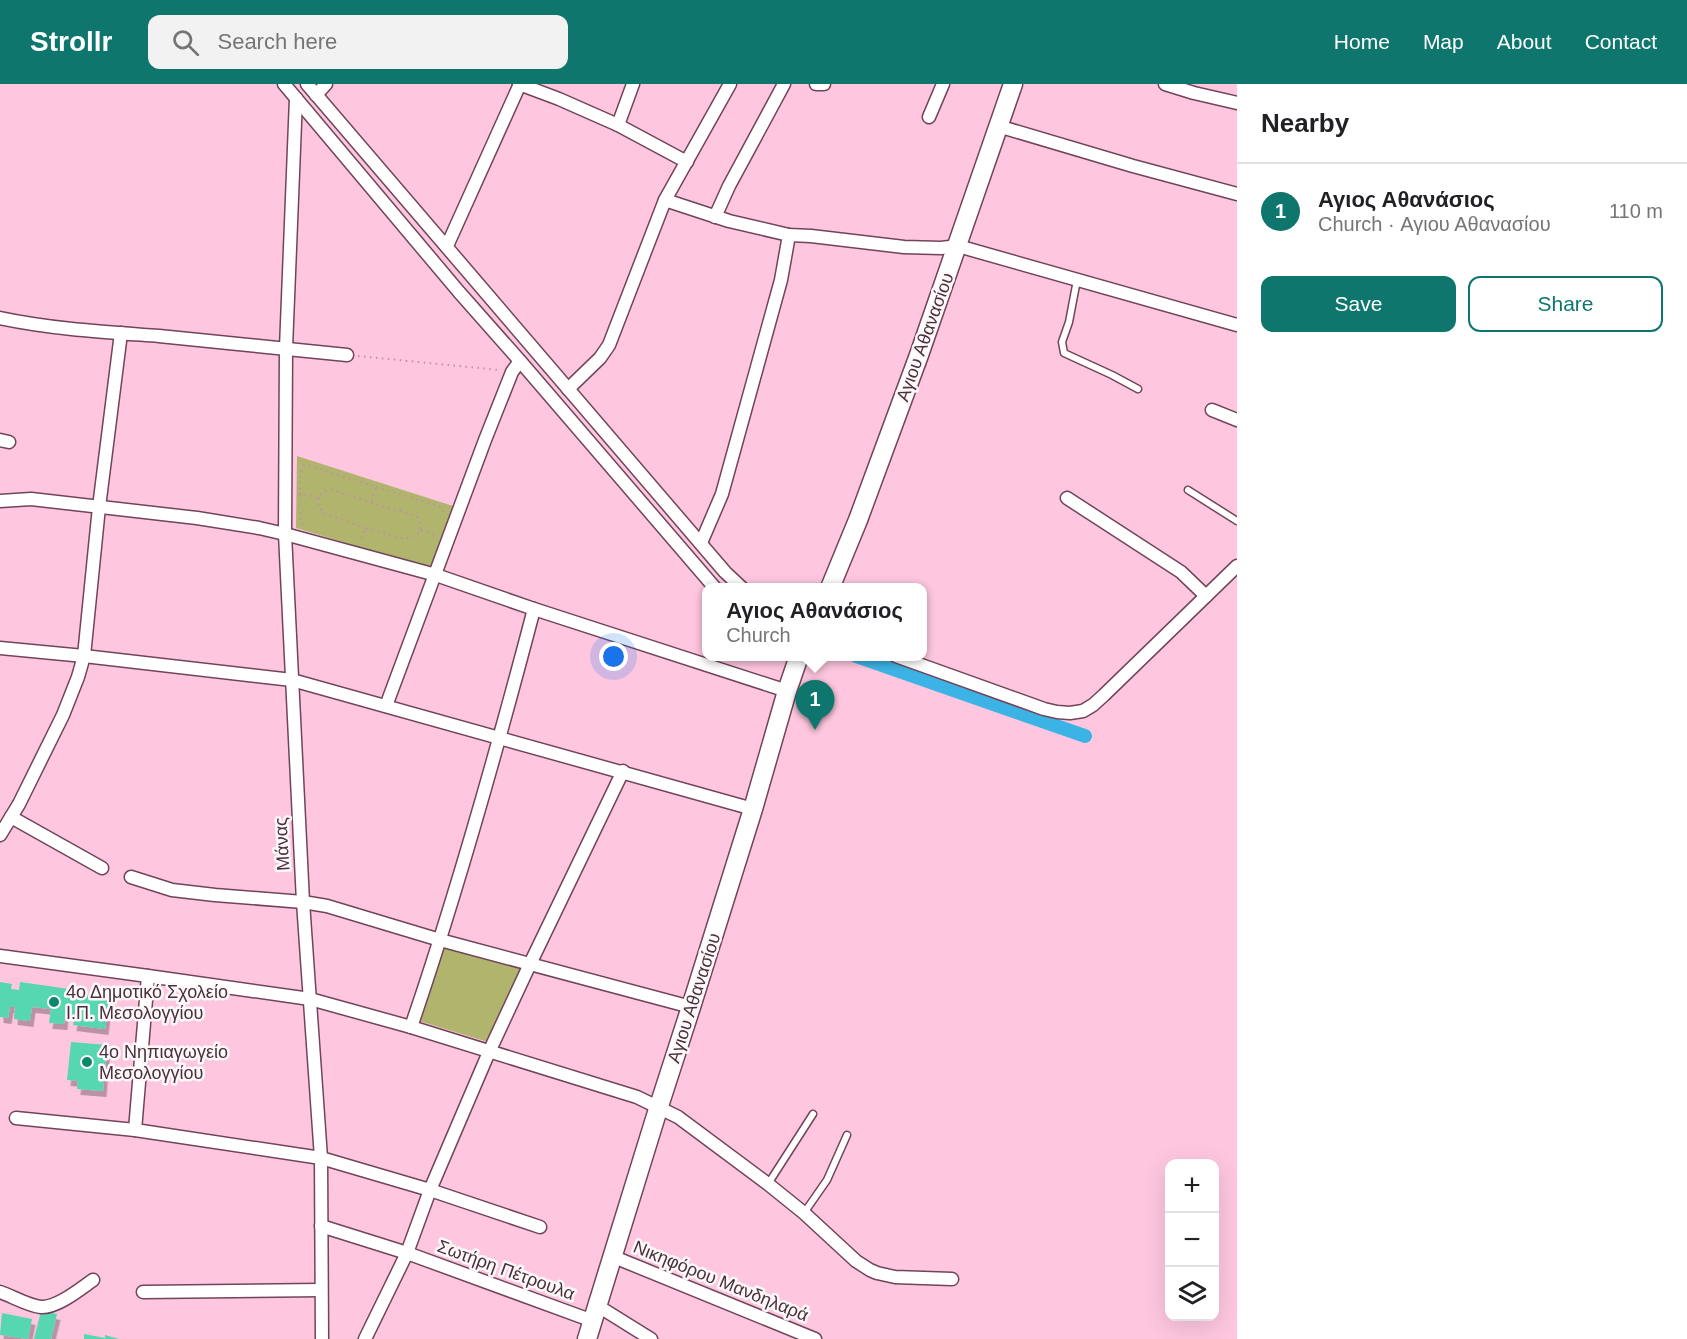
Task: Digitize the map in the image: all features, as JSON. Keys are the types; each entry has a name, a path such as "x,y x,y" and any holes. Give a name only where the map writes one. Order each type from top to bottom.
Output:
{"main road":[{"name":"Αγιου Αθανασίου","path":"832,583 858,520 958,246 1013,84"},
{"name":"Αγιου Αθανασίου","path":"593,1322 798,661"}],"street":[{"path":"284,84 459,292 711,583"},
{"path":"307,84 737,583"},
{"path":"316,95 326,84"},
{"path":"447,246 520,84 618,125 687,162"},
{"path":"618,125 633,84"},
{"path":"568,388 600,358 609,345 665,200 730,84"},
{"path":"715,217 729,186 784,84"},
{"path":"816,84 824,84"},
{"path":"929,117 943,84"},
{"path":"1166,84 1237,103"},
{"name":"Μάνας","path":"296,98 286,348 285,534 303,902 321,1158 322,1339"},
{"path":"999,126 1132,166 1237,194"},
{"path":"665,200 715,217 789,235 904,247 958,246 1237,325"},
{"path":"701,543 722,494 781,280 789,235"},
{"path":"0,318 30,324 347,355"},
{"path":"0,835 63,716 84,656 99,507 121,333"},
{"path":"386,706 485,440 512,372 520,361"},
{"path":"1212,410 1237,420"},
{"path":"1067,498 1181,572 1206,596"},
{"path":"0,501 31,499 207,519 285,534 436,575 787,691"},
{"path":"907,661 1044,709 1070,713 1083,711 1104,695 1237,566"},
{"path":"411,1027 440,940 500,738 534,609"},
{"path":"0,648 292,680 753,809"},
{"path":"365,1339 407,1253 430,1190 489,1052 623,771"},
{"path":"11,817 102,868"},
{"path":"131,877 172,890 303,902 335,908 440,940 691,1007"},
{"path":"0,956 310,999 411,1027 637,1097 678,1117 768,1184 856,1260 877,1273 952,1279"},
{"path":"135,1130 148,976"},
{"path":"16,1118 135,1130 321,1158 430,1190 540,1227"},
{"name":"Σωτήρη Πέτρουλα","path":"321,1226 407,1253 593,1322 651,1339"},
{"name":"Νικηφόρου Μανδηλαρά","path":"614,1257 815,1339"},
{"path":"0,1292 44,1307 72,1295 93,1280"},
{"path":"143,1292 321,1290"}],"lane":[{"path":"1077,280 1069,322 1062,342 1064,353 1138,389"},
{"path":"1188,490 1237,521"},
{"path":"768,1184 813,1114"},
{"path":"804,1213 827,1180 847,1135"}],"path":[{"path":"347,355 512,372"},
{"path":"309,528 301,522 301,470 307,465 439,506 444,513 441,520"},
{"path":"371,502 376,487"},
{"path":"285,489 319,498"},
{"path":"331,490 416,516 419,519 421,530 417,535 406,539 364,528 325,514 318,506 319,498 324,491 331,490"},
{"path":"357,554 364,528"},
{"path":"421,530 436,536 439,528"}],"green space":[{"path":"297,456 453,506 430,568 296,528"},
{"path":"439,945 523,967 488,1042 416,1020"}],"building":[{"name":"4ο Δημοτικό Σχολείο Ι.Π. Μεσολογγίου","path":"0,982 12,984 11,989 19,990 20,982 69,989 68,997 76,998 77,993 109,997 105,1029 73,1025 75,1014 65,1013 64,1024 49,1023 51,1009 32,1007 30,1021 14,1019 15,1007 10,1007 8,1018 0,1017"},
{"name":"4ο Νηπιαγωγείο Μεσολογγίου","path":"71,1042 107,1045 103,1091 77,1089 78,1081 67,1080"},
{"path":"41,1311 57,1314 51,1339 34,1339"},
{"path":"2,1313 32,1319 28,1339 0,1335"},
{"path":"84,1334 105,1338 105,1335 119,1339 84,1339"}],"waterway":[{"path":"870,661 1085,736"}],"place":[{"name":"Αγιος Αθανάσιος","path":"815,730"},
{"name":"4ο Δημοτικό Σχολείο Ι.Π. Μεσολογγίου","path":"54,1002"},
{"name":"4ο Νηπιαγωγείο Μεσολογγίου","path":"87,1062"}]}
